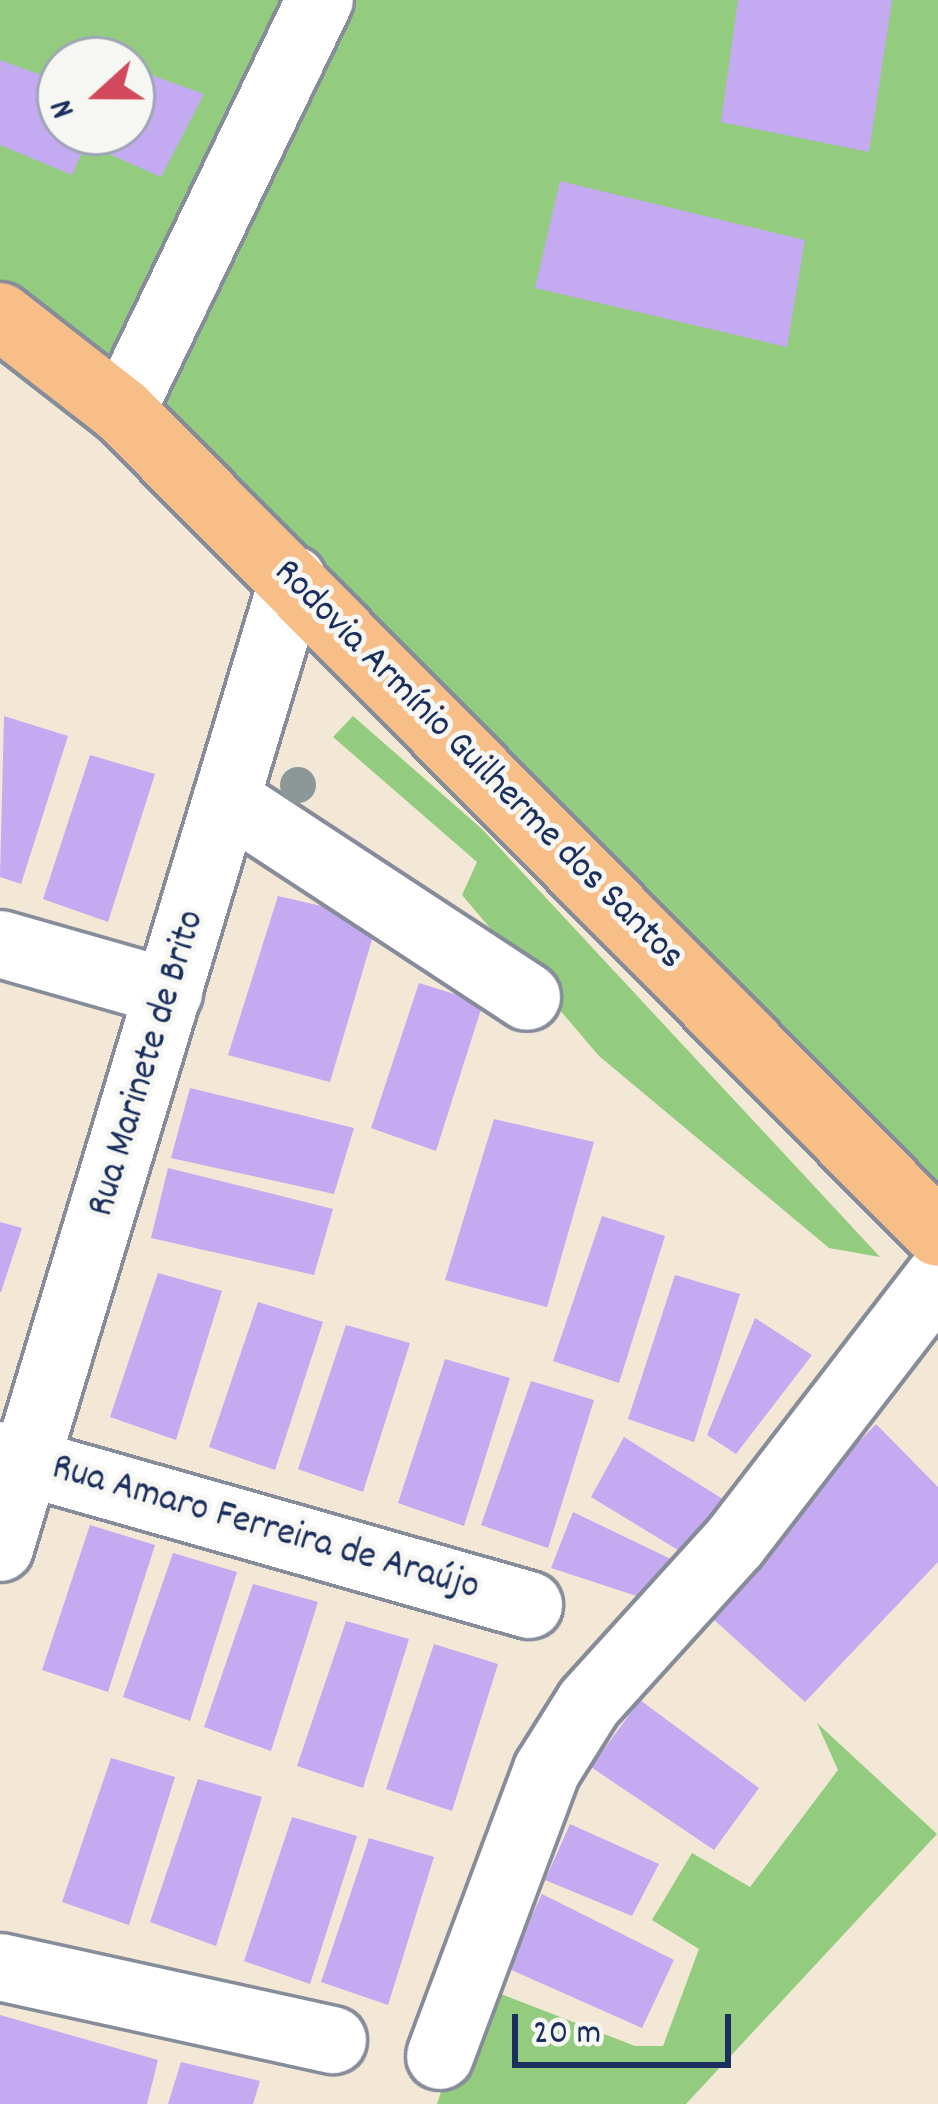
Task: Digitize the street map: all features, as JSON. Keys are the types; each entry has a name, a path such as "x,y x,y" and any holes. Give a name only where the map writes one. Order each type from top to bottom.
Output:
{"main road":[{"name":"Rodovia Armínio Guilherme dos Santos","path":"0,316 122,411 938,1233"}],"street":[{"path":"122,411 320,0"},
{"name":"Rua Marinete de Brito","path":"0,1548 13,1459 232,803 293,579"},
{"path":"232,803 527,997"},
{"path":"0,944 169,992"},
{"path":"440,2056 547,1770 589,1703 735,1542 938,1278"},
{"name":"Rua Amaro Ferreira de Araújo","path":"13,1459 529,1605"},
{"path":"0,1967 333,2040"}],"green space":[{"path":"0,0 938,0 938,1234 0,320"},
{"path":"353,716 482,829 880,1257 829,1248 599,1056 462,895 477,862 333,737"},
{"path":"817,1723 937,1834 686,2104 437,2104 478,1985 635,2046 663,2046 699,1949 652,1920 692,1853 750,1887 838,1770"}],"building":[{"path":"738,0 892,0 869,152 721,122"},
{"path":"0,60 36,73 36,156 80,156 72,175 0,145"},
{"path":"156,77 204,94 161,177 114,156 156,156"},
{"path":"560,181 805,240 787,347 535,288"},
{"path":"4,716 68,736 21,884 0,877"},
{"path":"90,755 155,774 108,922 43,899"},
{"path":"278,896 378,919 330,1082 228,1055"},
{"path":"419,983 483,1003 436,1151 371,1128"},
{"path":"190,1088 354,1128 334,1194 171,1158"},
{"path":"494,1119 594,1142 547,1307 445,1280"},
{"path":"168,1168 333,1209 314,1275 151,1238"},
{"path":"602,1216 665,1236 619,1383 553,1361"},
{"path":"0,1222 22,1228 1,1292 0,1292"},
{"path":"158,1273 222,1291 176,1440 110,1417"},
{"path":"675,1275 740,1294 694,1442 628,1419"},
{"path":"258,1302 323,1322 275,1470 209,1447"},
{"path":"755,1318 812,1355 736,1454 707,1435"},
{"path":"346,1325 410,1343 363,1492 298,1469"},
{"path":"445,1359 510,1378 464,1526 398,1503"},
{"path":"531,1381 594,1400 548,1548 481,1525"},
{"path":"876,1424 938,1487 938,1562 805,1702 701,1608"},
{"path":"624,1437 737,1508 701,1564 591,1497"},
{"path":"573,1512 677,1562 655,1602 551,1568"},
{"path":"90,1525 155,1545 108,1692 42,1670"},
{"path":"173,1553 237,1572 190,1721 123,1697"},
{"path":"253,1584 318,1602 271,1751 204,1727"},
{"path":"346,1621 409,1639 363,1788 297,1766"},
{"path":"434,1644 498,1664 452,1811 386,1789"},
{"path":"640,1700 759,1788 714,1850 591,1767"},
{"path":"111,1758 175,1777 129,1925 62,1902"},
{"path":"198,1779 262,1797 216,1946 150,1922"},
{"path":"292,1817 357,1836 310,1984 244,1961"},
{"path":"570,1824 659,1864 632,1916 545,1880"},
{"path":"369,1838 434,1857 388,2005 321,1982"},
{"path":"542,1894 674,1960 642,2028 507,1968"},
{"path":"0,2015 158,2060 147,2104 0,2104"},
{"path":"181,2062 260,2081 253,2104 168,2104"}]}
